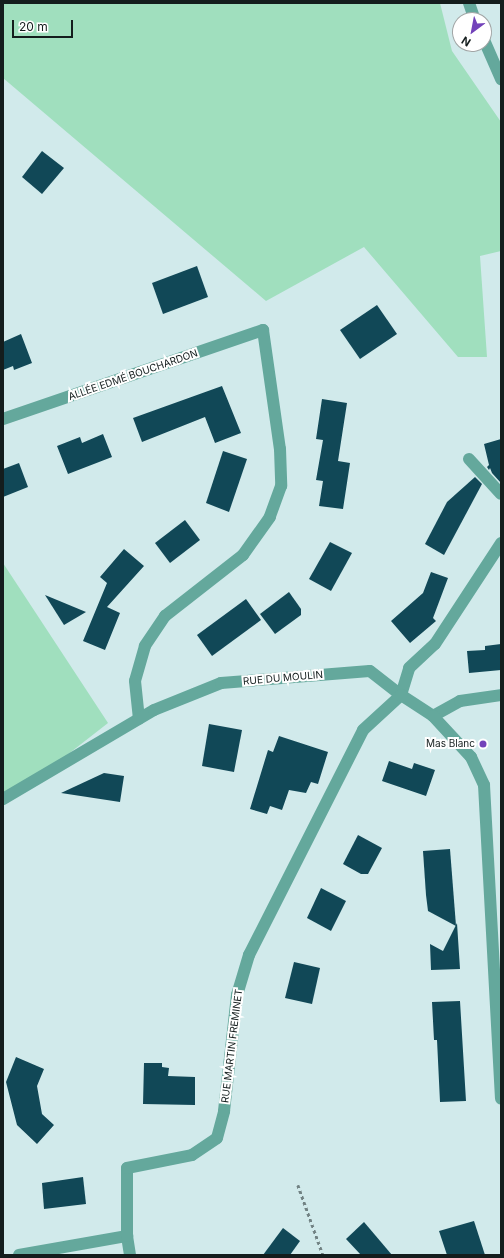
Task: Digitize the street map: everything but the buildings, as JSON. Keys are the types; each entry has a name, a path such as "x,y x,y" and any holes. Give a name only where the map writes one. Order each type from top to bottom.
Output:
{"street":[{"path":"489,52 501,78"},
{"name":"ALLÉE EDMÉ BOUCHARDON","path":"3,420 263,330 280,449 281,486 270,516 243,555 165,616 145,646 135,681 139,719"},
{"path":"469,459 500,493"},
{"path":"401,694 409,668 435,644 501,543"},
{"name":"RUE DU MOULIN","path":"3,799 154,710 221,683 370,671 433,716 471,757 484,784 501,1099"},
{"name":"RUE MARTIN FREMINET","path":"130,1255 128,1236 127,1168 192,1155 217,1138 224,1111 236,995 249,955 363,730 401,694"},
{"path":"433,716 460,701 501,695"},
{"path":"19,1255 128,1236"}],"path":[{"path":"298,1185 324,1255"}],"green space":[{"path":"3,3 440,3 452,52 501,122 501,251 480,256 487,357 458,357 364,247 266,301 3,78"},
{"path":"3,563 108,723 3,805"}],"place":[{"name":"Mas Blanc","path":"483,744"}]}
